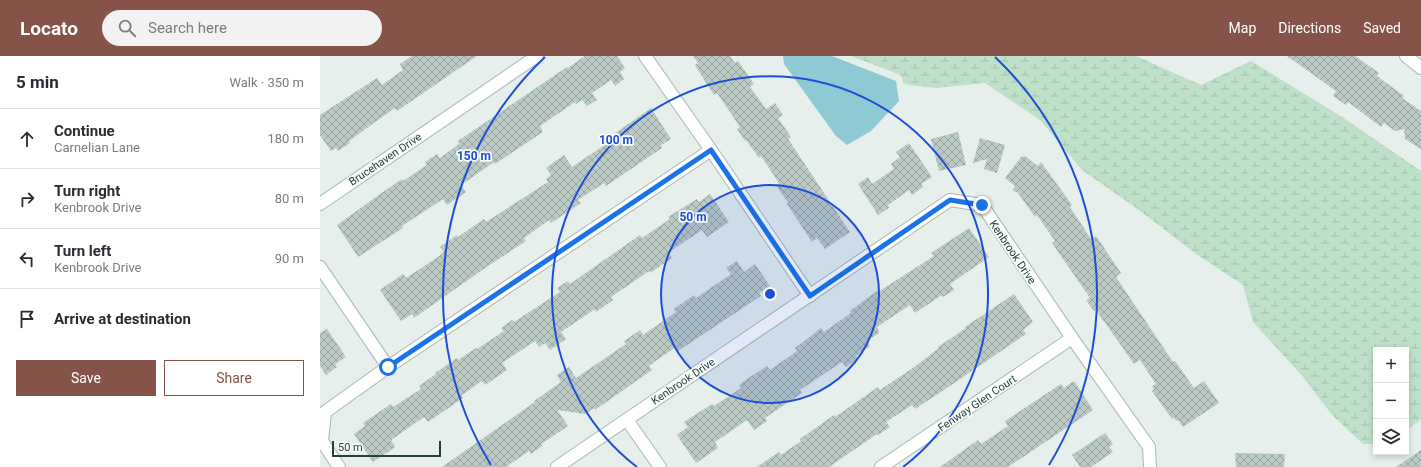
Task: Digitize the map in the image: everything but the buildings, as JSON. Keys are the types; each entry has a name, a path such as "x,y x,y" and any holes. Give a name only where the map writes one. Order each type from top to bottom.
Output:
{"street":[{"name":"Brucehaven Drive","path":"320,204 537,56"},
{"path":"645,56 810,296"},
{"path":"1406,56 1421,68"},
{"path":"339,467 322,441 325,412 388,367 711,150"},
{"name":"Kenbrook Drive","path":"557,467 950,200 982,205 1072,338 1149,447 1150,467"},
{"path":"320,266 388,367"},
{"name":"Fenway Glen Court","path":"881,467 1072,338"},
{"path":"627,420 660,467"}],"green space":[{"path":"851,56 1136,56 1201,85 1251,61 1342,117 1421,171 1421,419 1409,429 1409,347 1373,347 1373,444 1363,444 1332,415 1303,377 1253,322 1243,285 1196,254 1139,210 1082,170 1040,120 985,83 936,88 903,83 902,77 898,74"}],"water":[{"path":"783,56 832,56 896,81 899,101 871,131 847,145 836,136 784,64"}],"route":[{"path":"388,367 711,150 810,296 950,200 982,205"}]}
